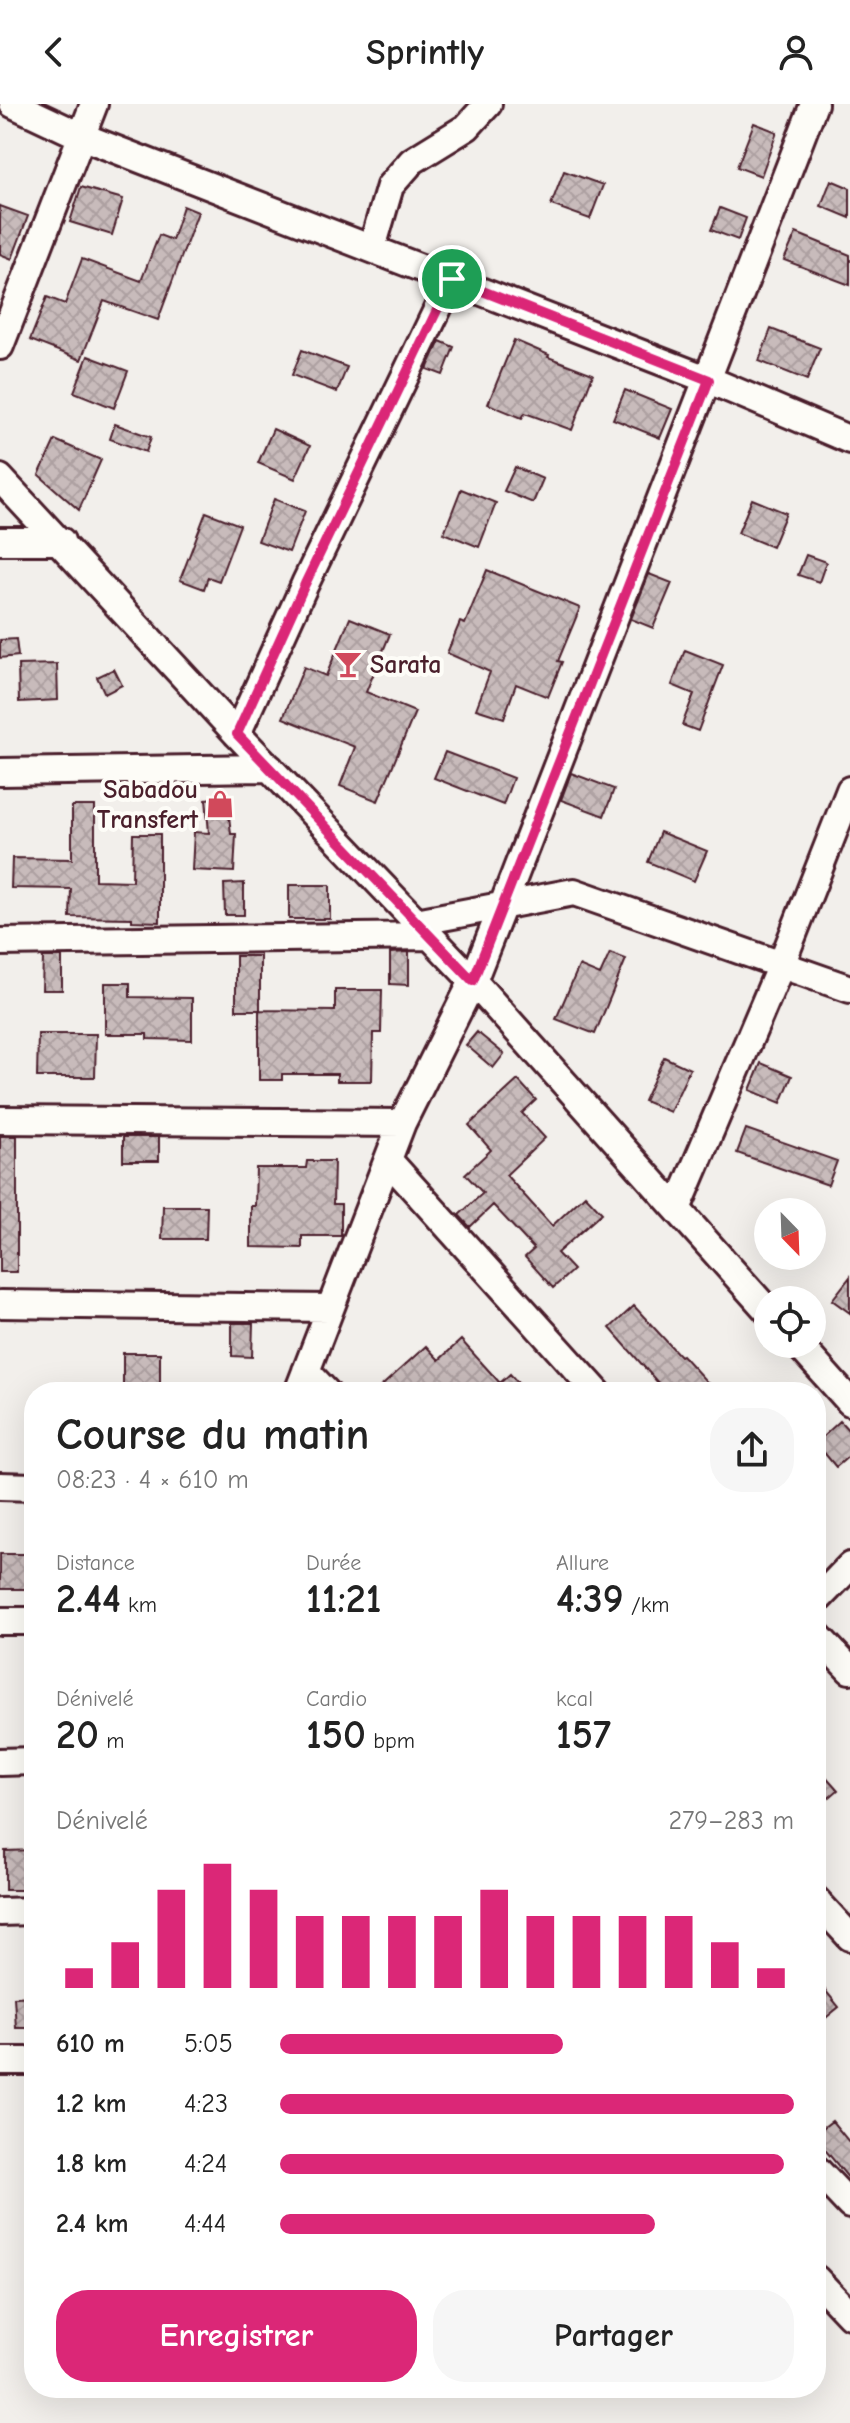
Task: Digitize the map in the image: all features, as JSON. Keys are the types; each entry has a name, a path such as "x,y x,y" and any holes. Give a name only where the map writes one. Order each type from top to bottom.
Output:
{"street":[{"path":"13,104 81,136 709,380 850,440"},
{"path":"0,346 94,104"},
{"path":"372,248 390,186 412,161 467,127 488,104"},
{"path":"302,1382 402,1123 473,981 814,104"},
{"path":"237,734 305,584 452,279"},
{"path":"0,478 237,734 473,981 754,1295"},
{"path":"0,541 61,541"},
{"path":"0,772 270,768"},
{"path":"677,1209 781,965 850,790"},
{"path":"0,942 424,929 503,905 574,892 850,989"},
{"path":"0,1120 402,1123"},
{"path":"388,1160 588,1382"},
{"path":"0,1304 329,1308"},
{"path":"811,1358 850,1402"},
{"path":"0,1486 24,1487"},
{"path":"826,1591 850,1566"},
{"path":"0,1621 24,1621"},
{"path":"826,1645 850,1670"},
{"path":"0,1762 24,1761"},
{"path":"0,1912 24,1911"},
{"path":"826,1911 850,1937"},
{"path":"0,2061 24,2061"},
{"path":"826,2180 850,2205"},
{"path":"826,2290 850,2315"}],"building":[{"path":"754,123 777,132 761,176 737,167"},
{"path":"564,171 603,185 590,219 551,205"},
{"path":"831,180 850,188 850,218 821,206"},
{"path":"81,187 123,199 112,235 70,222"},
{"path":"0,206 28,216 12,259 0,254"},
{"path":"183,206 198,212 158,320 104,301 81,360 30,340 47,297 65,304 82,259 141,281 159,235 172,240"},
{"path":"720,208 746,218 738,240 711,230"},
{"path":"796,233 850,255 850,285 784,260"},
{"path":"771,329 820,348 807,380 759,361"},
{"path":"514,340 593,374 572,430 525,413 522,418 488,404"},
{"path":"440,341 454,347 443,375 427,369"},
{"path":"302,350 347,367 337,392 292,375"},
{"path":"88,356 128,371 114,408 74,392"},
{"path":"625,390 672,409 660,438 613,419"},
{"path":"115,424 151,437 146,452 110,439"},
{"path":"273,429 310,446 295,479 258,463"},
{"path":"55,440 101,460 79,510 39,475"},
{"path":"515,467 543,479 533,503 504,491"},
{"path":"461,489 496,503 479,547 444,533"},
{"path":"274,499 305,511 289,552 258,541"},
{"path":"752,499 786,513 772,547 738,533"},
{"path":"206,512 240,525 219,581 208,577 204,589 180,580"},
{"path":"806,555 826,562 819,582 798,575"},
{"path":"487,570 580,608 558,661 562,662 548,697 516,684 504,718 476,709 490,672 447,653 460,622 465,624"},
{"path":"649,574 672,583 653,628 631,619"},
{"path":"350,618 390,634 366,692 415,712 378,801 340,786 355,747 283,718 304,667 326,676"},
{"path":"16,639 18,656 0,658 0,640"},
{"path":"685,650 723,665 698,731 682,725 694,694 672,685"},
{"path":"57,664 58,700 19,702 18,665"},
{"path":"114,669 122,685 105,694 97,677"},
{"path":"445,752 513,778 503,805 434,778"},
{"path":"571,773 614,789 604,816 561,800"},
{"path":"227,797 231,834 236,834 234,872 192,870 194,832 209,833 206,799"},
{"path":"72,806 95,806 95,880 132,881 133,834 160,834 160,922 132,921 132,918 70,917 71,889 11,888 12,858 72,859"},
{"path":"660,832 707,851 694,881 648,862"},
{"path":"244,883 244,915 225,915 224,884"},
{"path":"289,885 330,885 330,919 289,919"},
{"path":"409,952 409,985 390,984 390,953"},
{"path":"610,953 626,959 595,1034 556,1019 579,966 600,975"},
{"path":"236,956 260,956 260,1010 236,1010"},
{"path":"43,957 62,957 62,990 42,990"},
{"path":"105,983 130,983 130,997 192,998 192,1040 147,1039 147,1034 105,1034"},
{"path":"335,990 382,990 381,1033 373,1033 372,1081 337,1081 337,1074 282,1074 282,1080 259,1080 259,1010 335,1011"},
{"path":"477,1032 504,1054 493,1068 466,1045"},
{"path":"38,1034 96,1034 95,1077 37,1077"},
{"path":"664,1057 690,1069 670,1112 644,1101"},
{"path":"761,1063 792,1076 781,1103 750,1090"},
{"path":"518,1080 536,1100 522,1113 545,1138 506,1175 552,1226 585,1195 602,1213 557,1253 573,1270 553,1288 525,1257 534,1249 493,1205 470,1227 459,1215 483,1193 465,1174 491,1150 469,1125"},
{"path":"746,1129 837,1161 828,1185 737,1153"},
{"path":"0,1136 17,1136 17,1272 0,1272"},
{"path":"123,1137 159,1137 159,1161 123,1161"},
{"path":"307,1161 334,1161 333,1204 341,1204 341,1236 302,1236 302,1248 251,1247 251,1206 255,1206 256,1168 306,1168"},
{"path":"163,1206 207,1206 206,1239 162,1239"},
{"path":"850,1277 850,1313 832,1300"},
{"path":"634,1306 707,1382 657,1382 610,1328"},
{"path":"232,1323 253,1323 252,1357 232,1356"},
{"path":"461,1340 499,1382 386,1382 426,1346 439,1360"},
{"path":"123,1353 160,1353 160,1382 123,1382"},
{"path":"510,1374 517,1382 501,1382"},
{"path":"840,1421 850,1432 850,1455 836,1467 826,1455 826,1434"},
{"path":"0,1554 24,1554 24,1589 0,1589"},
{"path":"826,1776 838,1790 826,1800"},
{"path":"24,1850 24,1890 5,1890 5,1851"},
{"path":"826,1991 839,2007 826,2018"},
{"path":"24,1996 24,2028 16,2028 14,1997"},
{"path":"832,2121 850,2143 850,2180 826,2151 826,2126"}],"place":[{"name":"Sarata","path":"348,664"},
{"name":"Sabadou Transfert","path":"220,804"}],"route":[{"path":"452,279 709,380 473,981 237,734 305,584 452,279"}]}
